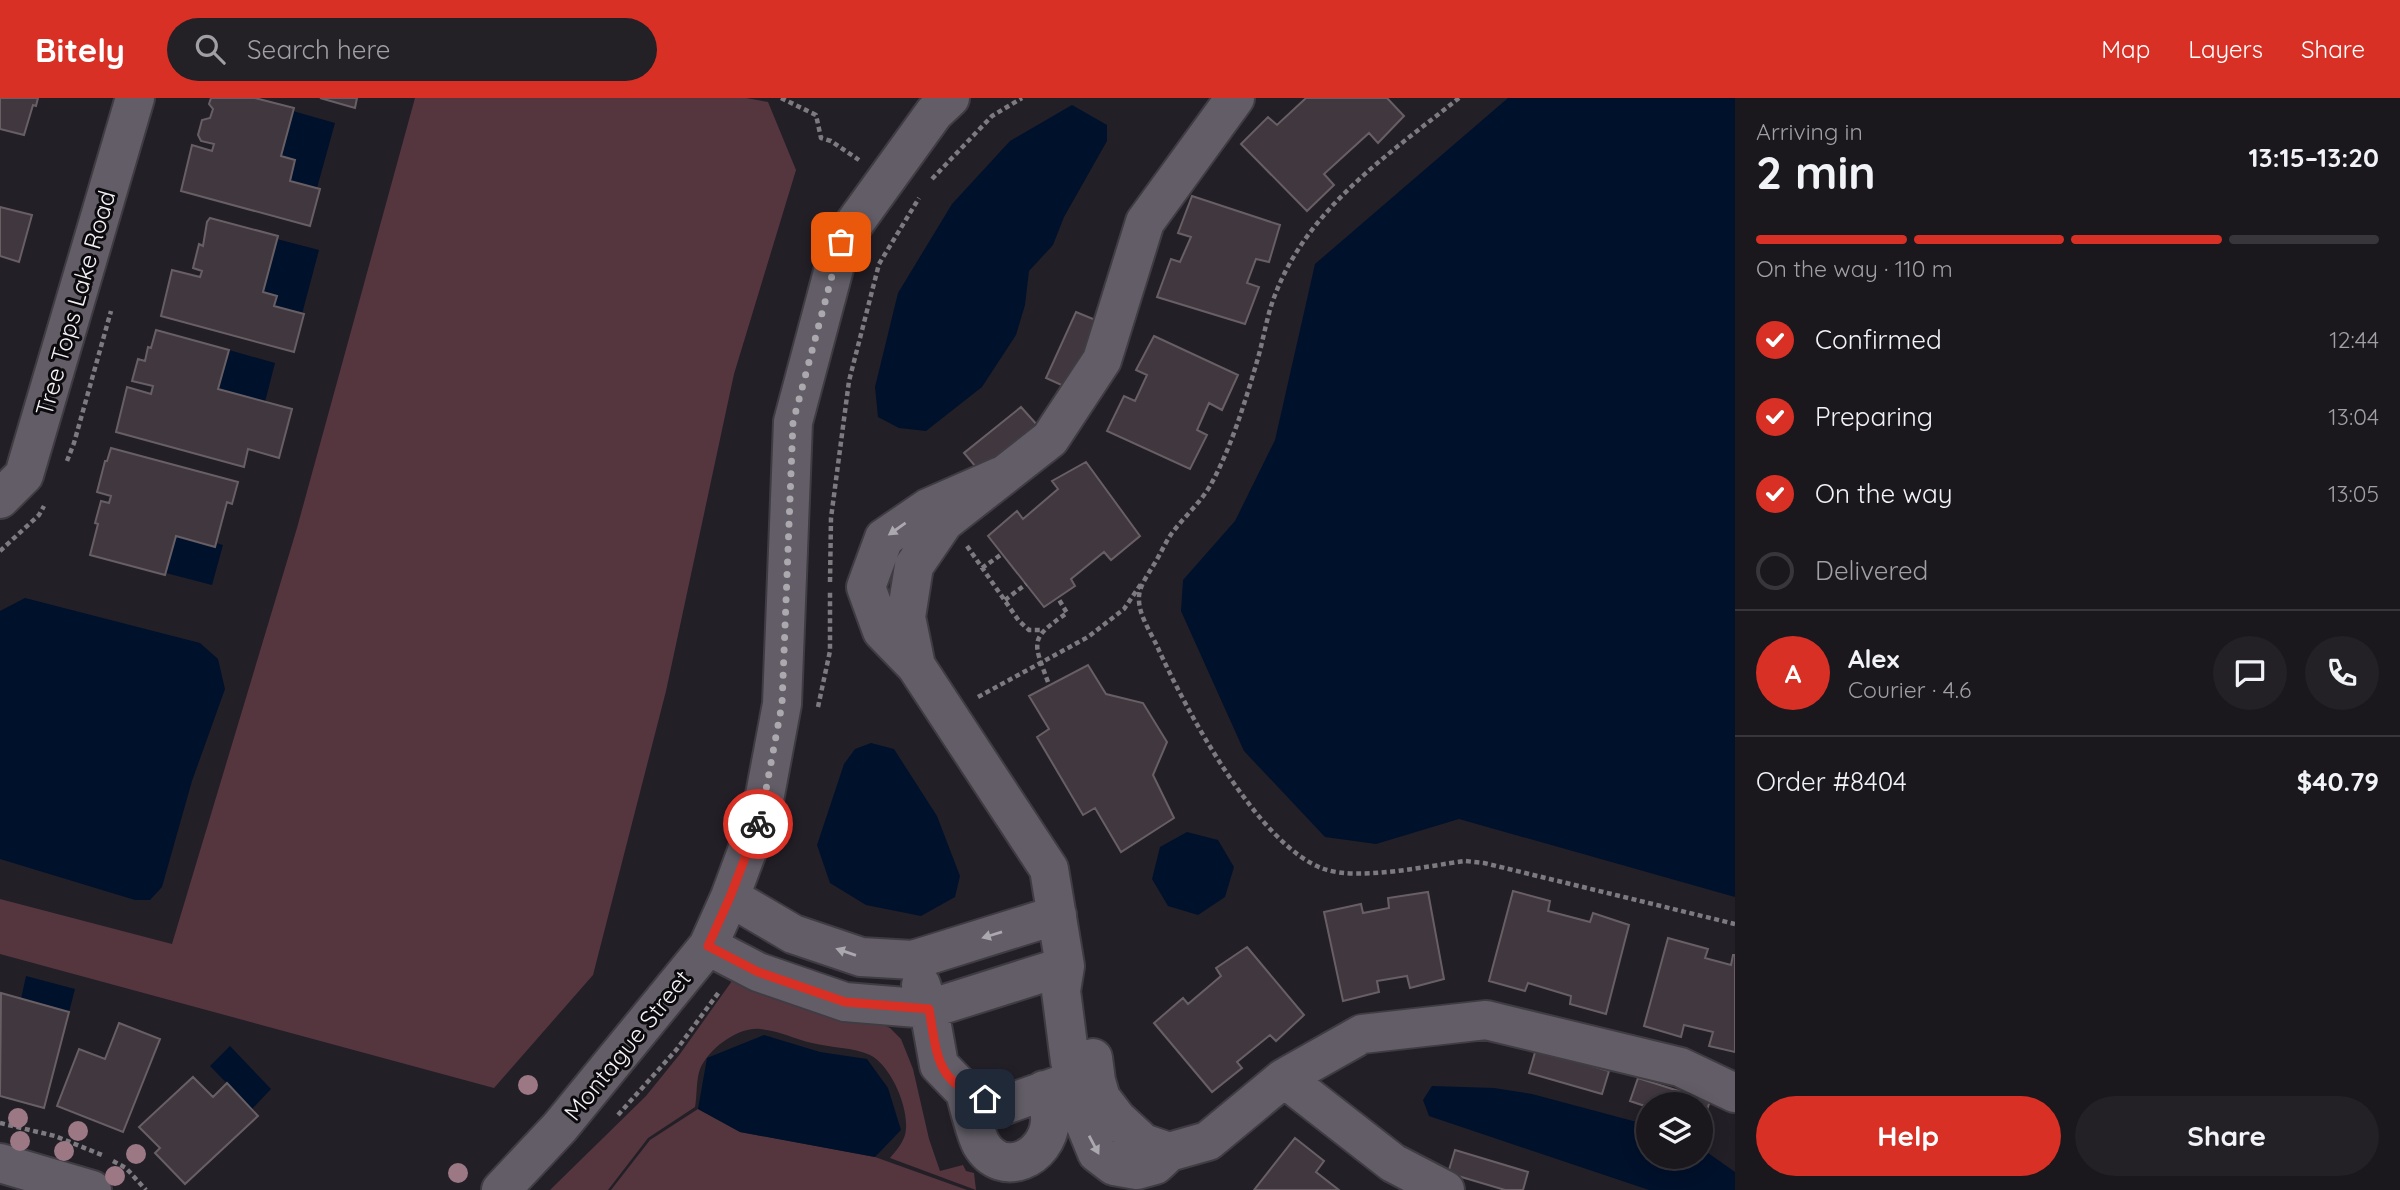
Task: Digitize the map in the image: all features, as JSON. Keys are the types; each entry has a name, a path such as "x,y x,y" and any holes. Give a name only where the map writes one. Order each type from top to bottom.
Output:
{"street":[{"name":"Tree Tops Lake Road","path":"0,499 24,475 135,98"},
{"path":"916,666 906,617 914,566 948,518 1050,439 1102,360 1146,222 1235,98"},
{"name":"Montague Street","path":"501,1190 560,1127 708,946 730,897 762,811 782,704 793,422 841,242 887,178 934,103"},
{"path":"1001,476 928,508 884,538 866,587 882,631 916,666 1049,869 1065,966 1061,991 1071,1084 1097,1153 1114,1166 1136,1170 1155,1165 1169,1152 1208,1141 1284,1078 1362,1034 1486,1020 1680,1067 1735,1093"},
{"path":"730,897 793,934 850,954 913,960 1057,915"},
{"path":"708,946 758,972 845,1002 929,1009 1065,966"},
{"path":"913,960 929,1009 939,1065 965,1092 981,1144 995,1159 1014,1164 1031,1157 1043,1143 1050,1121 1071,1084"},
{"path":"1284,1078 1393,1163 1445,1190"},
{"path":"965,1092 1005,1105 1071,1084"},
{"path":"0,1163 92,1190"}],"path":[{"path":"782,98 816,115 821,138 831,141 918,199"},
{"path":"948,715 999,684 1088,637 1124,609 1171,534 1209,487 1223,460 1259,356 1264,328 1275,294 1306,235 1343,195 1459,98"},
{"path":"948,518 1019,621 1029,630 1042,630"},
{"path":"982,568 1002,554"},
{"path":"1143,581 1139,600 1144,617 1203,737 1223,768 1277,838 1304,860 1340,874 1465,861 1484,863 1735,924"},
{"path":"1005,600 1026,584"},
{"path":"1048,682 1036,645 1042,630 1066,613 1058,598"}],"shaded area":[{"path":"415,98 746,98 768,102 796,170 734,374 666,691 593,975 494,1088 0,954 0,899 172,944 297,528"},
{"path":"732,981 747,983 875,1021 890,1028 901,1039 913,1069 929,1139 940,1171 963,1165 966,1171 974,1173 976,1190 890,1158 905,1135 905,1114 892,1079 886,1069 870,1055 856,1050 819,1045 773,1031 751,1029 733,1036 710,1054 700,1069 695,1107 648,1138 608,1190 550,1190 646,1096"},
{"path":"698,1109 740,1132 875,1157 967,1190 611,1190 650,1140"}],"water":[{"path":"1508,98 1735,98 1735,897 1459,819 1376,844 1325,837 1244,751 1181,611 1183,580 1235,521 1275,440 1315,264"},
{"path":"1072,105 1107,125 1107,141 1064,217 1053,245 1029,271 1025,305 1016,335 982,387 926,431 899,428 878,417 875,387 898,293 952,204 1010,141"},
{"path":"293,111 335,123 317,188 290,181 295,160 281,156"},
{"path":"277,239 319,250 302,314 274,306 277,296 263,292"},
{"path":"229,350 275,363 265,402 218,389"},
{"path":"176,536 215,547 216,543 223,545 212,585 166,573"},
{"path":"25,598 200,643 218,659 225,689 192,781 162,887 150,900 135,900 0,859 0,611"},
{"path":"871,743 894,749 937,816 960,876 955,897 921,916 866,905 830,883 817,845 844,764 855,749"},
{"path":"1187,832 1218,840 1234,867 1225,897 1198,915 1168,906 1152,879 1160,847"},
{"path":"26,976 75,989 69,1012 21,999"},
{"path":"764,1035 820,1052 867,1059 888,1088 901,1130 875,1157 740,1132 698,1109 707,1058"},
{"path":"230,1046 271,1089 252,1109 210,1066"},
{"path":"1432,1086 1494,1088 1532,1094 1636,1122 1636,1169 1713,1169 1713,1156 1735,1172 1735,1190 1649,1190 1429,1116 1423,1100"}],"building":[{"path":"0,98 38,98 36,106 33,105 24,135 0,129"},
{"path":"211,98 255,98 294,108 281,156 295,160 290,181 320,189 310,226 181,191 192,145 212,151 214,144 201,141 198,135 202,120 210,118 213,109 209,104"},
{"path":"320,98 357,98 355,108"},
{"path":"1306,98 1387,98 1404,116 1378,143 1369,133 1324,174 1334,185 1307,211 1241,144 1268,117 1277,125"},
{"path":"1192,196 1280,225 1269,262 1256,259 1247,283 1259,287 1245,324 1157,297 1171,259 1180,262 1191,237 1178,233"},
{"path":"0,207 32,215 19,262 0,256"},
{"path":"210,218 278,236 263,292 277,296 274,306 304,314 294,352 161,316 172,270 200,277 202,271 193,268 199,244 203,246"},
{"path":"1076,312 1098,321 1068,388 1046,378"},
{"path":"156,330 229,350 218,389 292,409 279,458 248,449 244,467 116,432 127,387 151,394 153,386 132,381 138,359 145,361"},
{"path":"1154,336 1238,375 1222,410 1209,403 1197,430 1207,435 1190,469 1107,431 1124,396 1135,401 1147,375 1136,370"},
{"path":"1021,407 1038,426 981,473 964,453"},
{"path":"111,448 238,482 232,504 227,502 215,547 176,536 165,575 90,555 101,501 109,503 111,496 97,492"},
{"path":"1086,462 1140,536 1111,560 1104,552 1071,579 1075,586 1044,607 988,536 1017,511 1023,519 1058,489 1052,481"},
{"path":"1088,665 1106,694 1143,703 1167,742 1153,775 1174,818 1121,852 1095,808 1083,815 1037,737 1049,729 1029,696"},
{"path":"1513,891 1550,901 1548,911 1590,922 1593,913 1629,925 1606,1014 1570,1004 1571,996 1528,983 1525,991 1489,981"},
{"path":"1428,892 1444,979 1410,988 1407,976 1377,981 1379,992 1343,1001 1324,912 1361,904 1363,913 1389,908 1388,898"},
{"path":"1668,938 1708,949 1705,958 1731,965 1735,955 1735,1052 1709,1046 1713,1032 1684,1025 1681,1037 1644,1026"},
{"path":"1247,947 1304,1015 1276,1041 1270,1035 1237,1062 1242,1068 1212,1092 1154,1023 1183,998 1188,1004 1221,976 1216,968"},
{"path":"1,993 69,1012 44,1108 0,1096"},
{"path":"119,1023 160,1039 123,1132 57,1106 79,1049 105,1059"},
{"path":"1536,1049 1609,1071 1602,1094 1529,1073"},
{"path":"193,1077 213,1097 227,1083 258,1116 185,1184 155,1153 160,1148 139,1127"},
{"path":"1638,1078 1682,1092 1636,1092 1636,1103 1630,1101"},
{"path":"1295,1138 1324,1161 1316,1172 1339,1190 1254,1190"},
{"path":"1455,1150 1528,1172 1523,1190 1505,1190 1448,1173"}],"way so far":[{"path":"758,824 782,704 793,422 841,242"}],"route":[{"path":"758,824 708,946 758,972 845,1002 929,1009 939,1065 965,1092 985,1099"}]}
